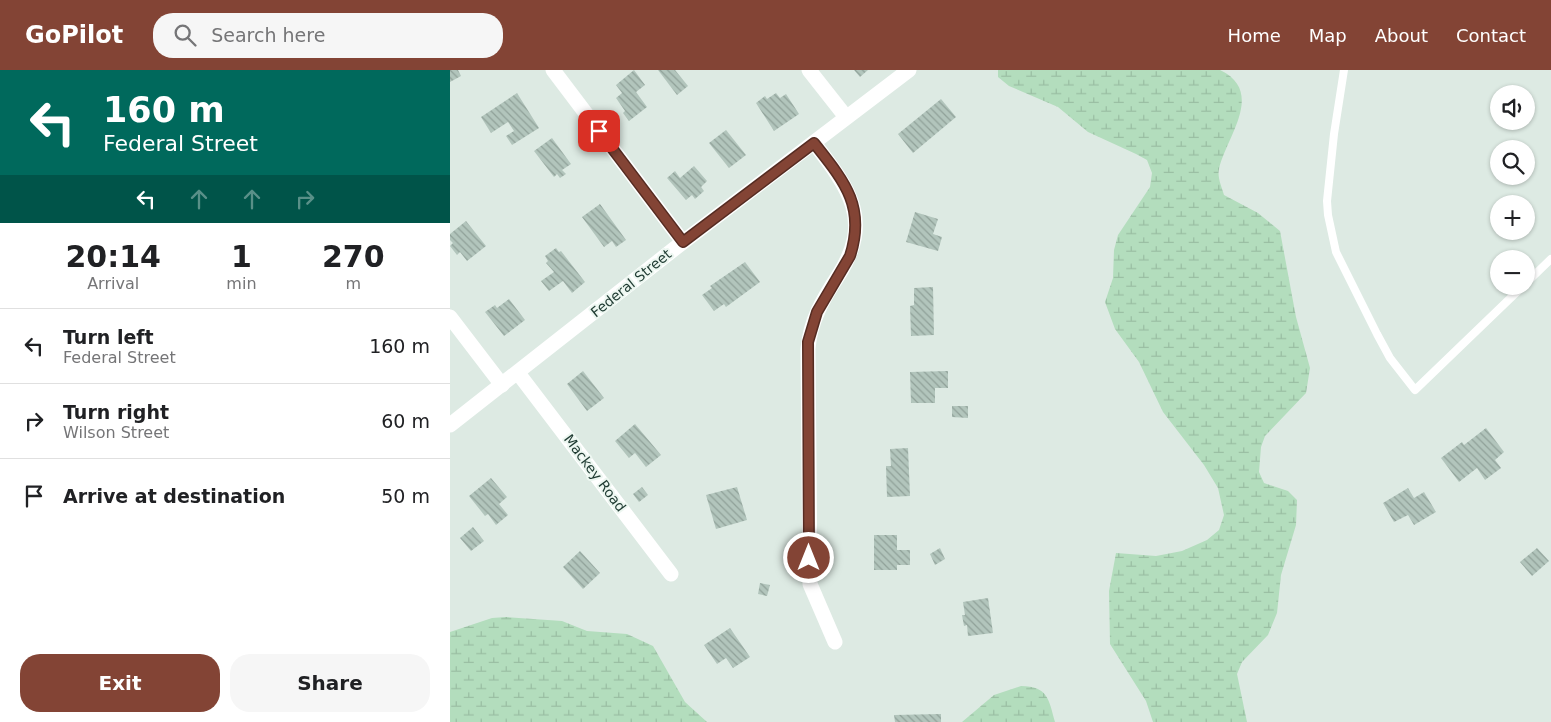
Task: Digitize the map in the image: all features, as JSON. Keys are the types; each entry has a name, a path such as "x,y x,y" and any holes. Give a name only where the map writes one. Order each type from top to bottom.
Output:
{"street":[{"path":"553,70 683,242"},
{"path":"809,70 846,117"},
{"name":"Federal Street","path":"450,425 683,242 909,70"},
{"path":"814,143 840,177 848,192 853,206 856,228 850,256 825,296 812,324 808,349 810,584 835,642"},
{"path":"450,316 502,385"},
{"name":"Mackey Road","path":"518,373 670,574"}],"lane":[{"path":"1344,70 1334,134 1328,201 1328,215 1336,252 1376,334 1390,358 1415,390 1514,295"},
{"path":"1535,274 1551,259"}],"green space":[{"path":"998,70 1220,70 1233,79 1240,90 1242,103 1235,129 1219,169 1220,182 1224,195 1258,213 1280,231 1296,317 1310,368 1306,393 1265,436 1261,447 1259,472 1264,483 1288,491 1297,500 1296,525 1281,575 1277,613 1268,635 1242,662 1237,674 1247,722 1153,722 1146,701 1110,644 1109,591 1116,553 1156,556 1182,551 1207,540 1219,530 1224,515 1218,488 1204,465 1163,412 1139,362 1115,329 1105,302 1113,278 1114,250 1118,235 1150,187 1152,173 1147,160 1088,132 1058,107 1009,86 998,77"},
{"path":"506,617 562,621 587,631 627,634 653,646 685,702 707,722 450,722 450,632 492,618"},
{"path":"1021,686 1037,689 1046,696 1055,722 962,722 994,695"}],"building":[{"path":"450,70 458,70 461,76 450,82"},
{"path":"634,70 645,85 636,92 647,107 629,121 616,98 622,93 616,85"},
{"path":"658,70 675,70 688,86 677,95"},
{"path":"854,70 868,70 860,77"},
{"path":"517,93 539,128 512,145 506,136 514,131 508,122 491,133 481,117"},
{"path":"776,93 780,98 786,94 799,114 774,131 756,103 765,96 767,99"},
{"path":"941,99 956,117 913,153 898,134"},
{"path":"726,130 746,155 729,168 709,143"},
{"path":"552,138 571,164 562,170 566,174 560,178 557,174 554,177 534,151"},
{"path":"694,166 707,181 701,187 704,191 695,199 692,195 686,200 667,178 675,171 680,178"},
{"path":"600,204 626,240 616,247 612,241 604,247 582,217"},
{"path":"915,212 938,219 933,234 942,237 938,251 906,242"},
{"path":"466,221 486,246 467,261 460,252 457,255 450,246 453,243 450,240 450,234"},
{"path":"556,248 559,252 561,251 585,282 572,293 563,281 549,291 541,281 554,272 546,263 548,261 545,256"},
{"path":"745,262 760,282 726,307 724,304 714,311 702,295 712,288 710,286"},
{"path":"933,287 934,335 911,336 910,306 914,305 914,288"},
{"path":"509,299 525,320 504,336 485,312 495,305 497,308"},
{"path":"583,371 604,398 587,411 567,384"},
{"path":"948,371 948,388 935,388 935,403 911,403 910,372"},
{"path":"952,406 968,406 968,418 952,417"},
{"path":"635,424 661,455 646,467 635,453 629,458 615,441"},
{"path":"1486,428 1504,452 1495,460 1501,468 1485,480 1477,468 1459,482 1441,458 1462,442 1464,445"},
{"path":"908,448 910,496 887,497 886,466 891,466 890,449"},
{"path":"491,478 507,497 499,504 508,515 496,525 488,514 485,516 469,496"},
{"path":"642,487 648,495 639,502 633,494"},
{"path":"737,487 747,520 716,529 706,495"},
{"path":"1408,488 1414,498 1424,492 1436,512 1414,525 1408,515 1394,522 1383,503"},
{"path":"473,527 484,541 471,551 460,538"},
{"path":"874,535 897,535 897,550 910,550 910,565 897,565 897,570 874,570"},
{"path":"940,548 945,559 935,565 930,554"},
{"path":"1537,548 1549,561 1532,576 1520,562"},
{"path":"580,551 600,573 583,589 563,567"},
{"path":"760,583 770,585 767,596 758,594"},
{"path":"988,598 993,633 968,636 967,625 964,626 962,615 965,615 963,602"},
{"path":"730,628 750,657 733,668 726,658 717,664 704,645"},
{"path":"941,714 941,722 895,722 894,715"}],"route":[{"path":"599,131 683,242 814,143 840,177 848,192 856,221 853,246 843,269 817,312 808,342 809,558"}]}
